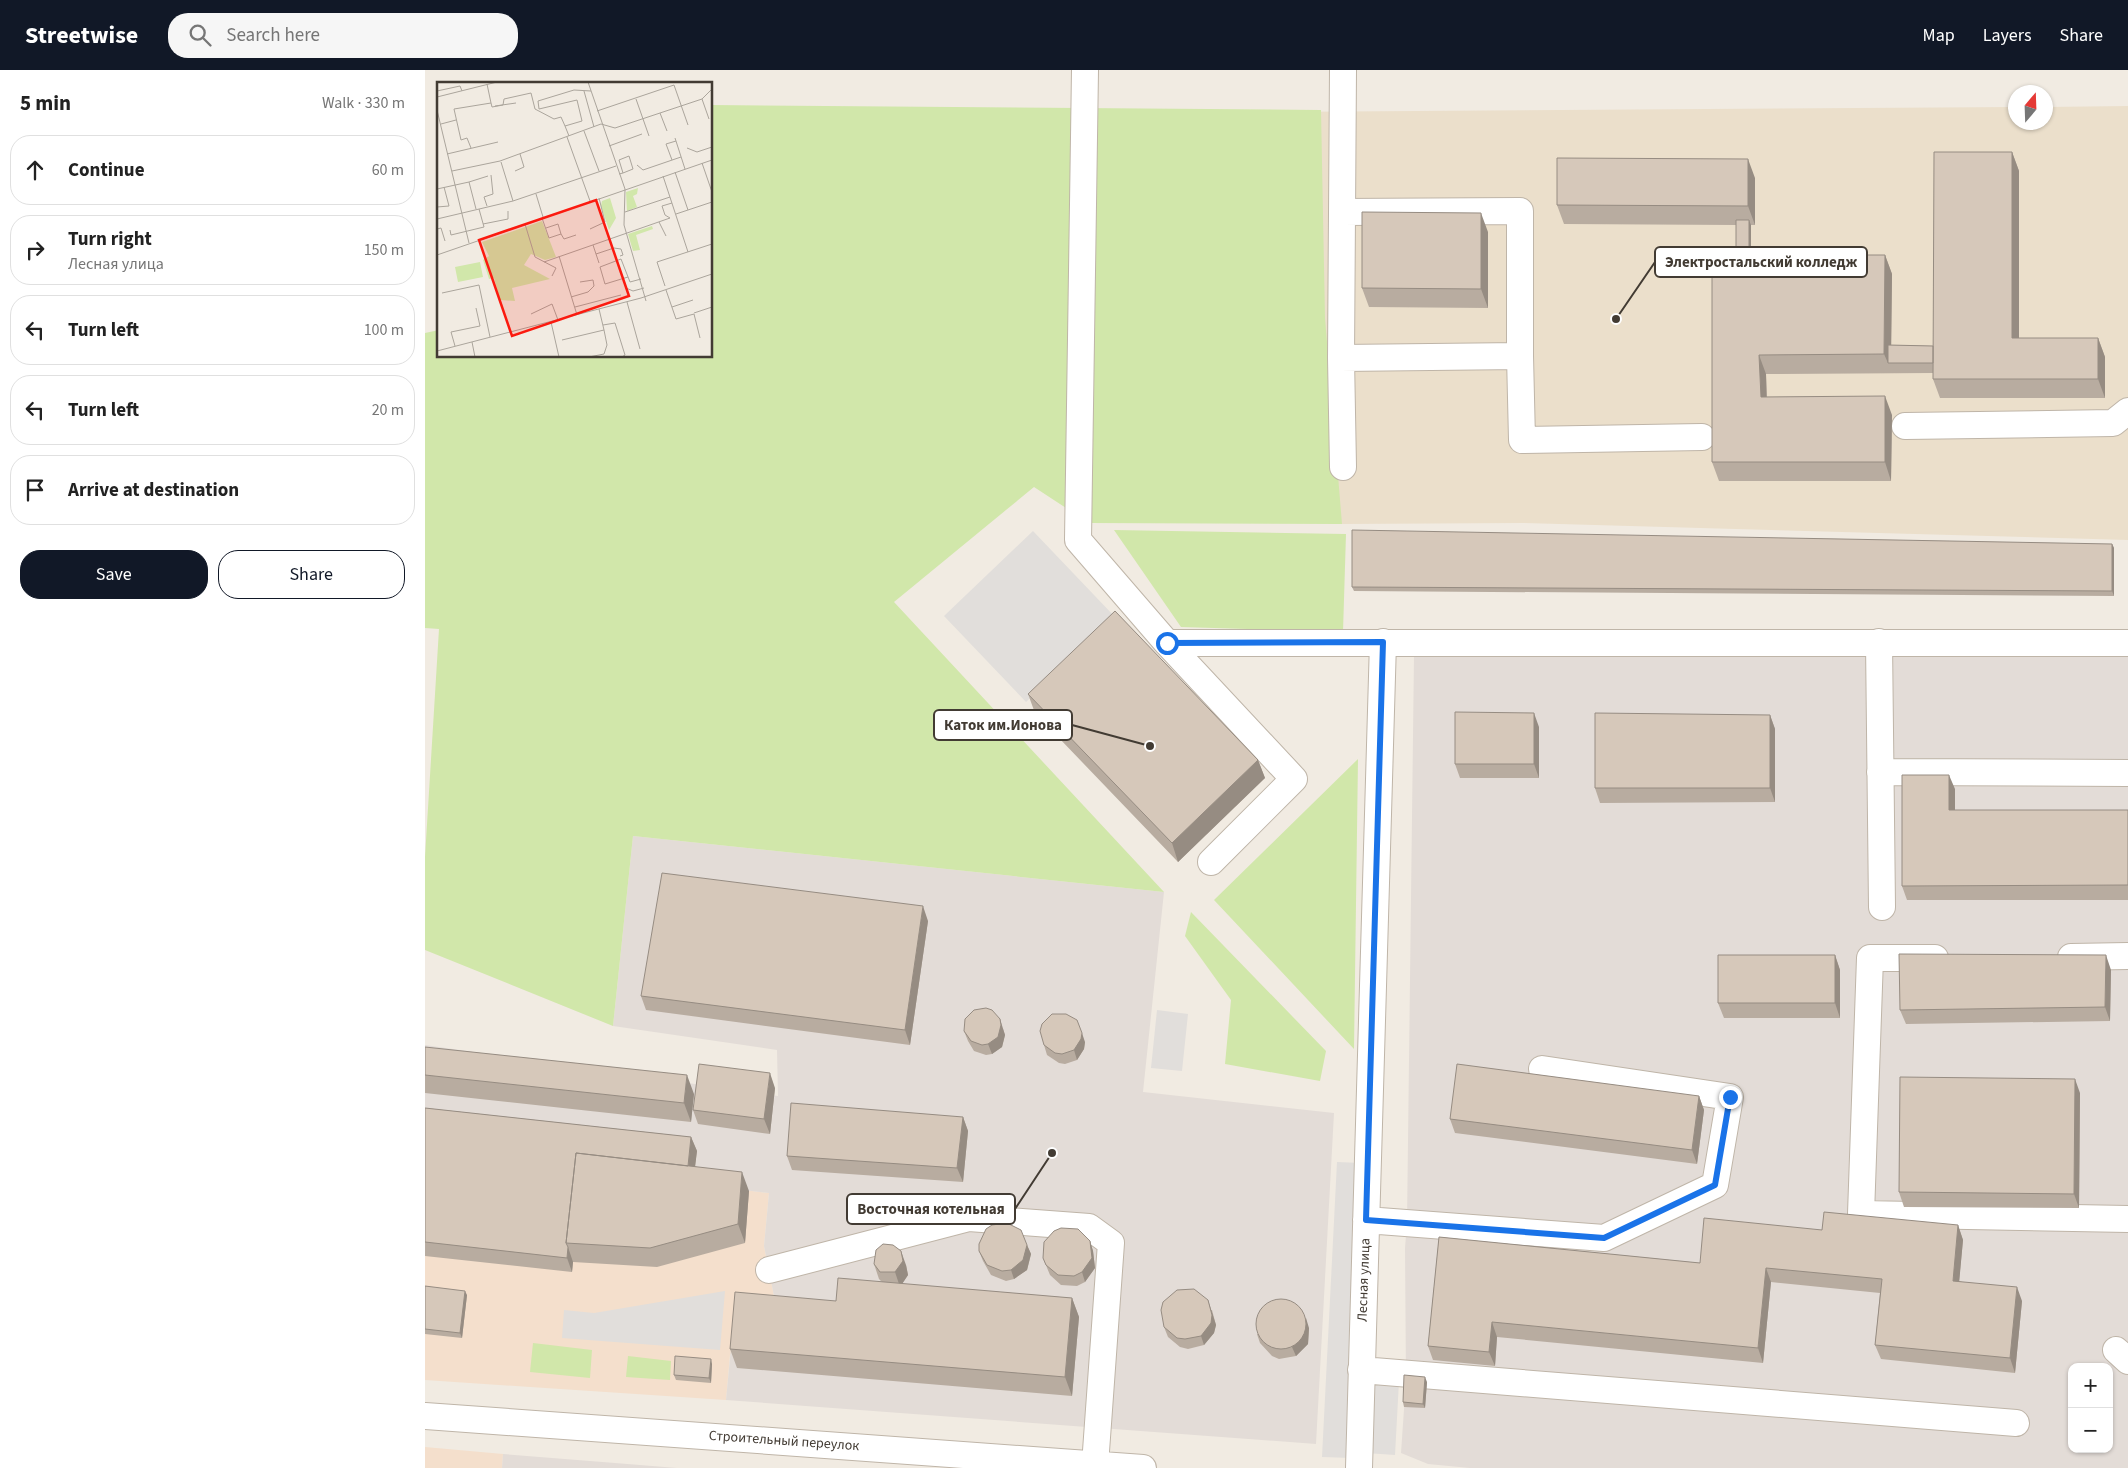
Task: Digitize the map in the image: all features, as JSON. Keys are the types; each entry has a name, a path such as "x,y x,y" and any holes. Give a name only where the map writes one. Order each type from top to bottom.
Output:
{"street":[{"path":"1085,70 1078,540 1167,643 1294,779 1211,862"},
{"path":"1343,70 1341,358 1343,467"},
{"path":"1343,212 1520,211 1522,440 1702,437"},
{"path":"1341,358 1520,356"},
{"path":"1905,426 2113,423 2128,411"},
{"name":"Лесная улица","path":"1359,1468 1383,642"},
{"path":"1879,642 1882,907"},
{"path":"1167,643 2128,643"},
{"path":"1880,772 2128,774"},
{"path":"2049,957 2128,956"},
{"path":"1959,958 1870,958 1861,1214 2128,1219"},
{"path":"1366,1220 1604,1238 1715,1185 1730,1097 1542,1068"},
{"path":"769,1270 969,1218 1089,1227 1111,1243 1095,1465"},
{"path":"1361,1370 2016,1423"},
{"name":"Строительный переулок","path":"425,1416 983,1462 1143,1468"}],"shaded area":[{"path":"2128,106 2128,540 1522,523 1342,524 1100,516 1109,113 2008,107 2008,130 2053,130 2053,107"},
{"path":"1033,531 1115,617 1026,702 944,616"},
{"path":"1414,655 2128,655 2128,1468 1470,1468 1428,1464 1401,1453 1406,1380 1405,1248 1407,1223"},
{"path":"633,836 1164,892 1143,1092 1334,1113 1316,1444 726,1400 735,1305 775,1301 764,1246 769,1193 693,1184 697,1152 425,1130 425,1045 778,1096 777,1050 613,1026"},
{"path":"1157,1010 1188,1014 1182,1071 1151,1068"},
{"path":"425,1130 693,1184 769,1193 764,1246 775,1301 730,1355 726,1400 425,1380"},
{"path":"1337,1162 1361,1163 1352,1458 1322,1457"},
{"path":"725,1291 720,1350 562,1338 564,1310 594,1313"},
{"path":"1369,1380 1399,1381 1395,1455 1366,1453"},
{"path":"425,1447 503,1454 502,1468 425,1468"},
{"path":"503,1454 615,1463 677,1468 502,1468"}],"green space":[{"path":"713,105 1321,110 1325,318 1342,524 1089,523 1034,487 894,602 1164,892 633,836 613,1026 425,950 425,857 439,629 425,628 425,333 437,330 437,358 713,358"},
{"path":"1114,530 1346,534 1343,632 1181,627"},
{"path":"1358,759 1354,1049 1214,900"},
{"path":"1191,912 1326,1051 1320,1081 1225,1064 1231,1000 1185,936"},
{"path":"533,1343 592,1350 590,1378 530,1372"},
{"path":"628,1356 671,1361 670,1380 626,1377"}],"building":[{"path":"1934,152 2012,152 2012,338 2098,338 2098,379 1933,379"},
{"path":"1557,158 1748,159 1748,206 1557,205"},
{"path":"1362,212 1481,213 1481,289 1362,288"},
{"path":"1736,220 1749,220 1749,255 1736,255"},
{"path":"1712,255 1885,255 1884,354 1759,355 1761,397 1885,396 1885,462 1712,462"},
{"path":"1888,345 1933,346 1933,363 1888,363"},
{"path":"1352,530 2112,544 2112,591 1352,587"},
{"path":"1115,611 1258,760 1172,843 1028,694"},
{"path":"1455,712 1534,713 1534,764 1455,764"},
{"path":"1595,713 1770,715 1770,788 1595,788"},
{"path":"1902,775 1949,775 1949,810 2128,810 2128,885 1902,886"},
{"path":"662,873 923,906 905,1030 641,996"},
{"path":"1899,954 2106,955 2105,1007 1900,1010"},
{"path":"1718,955 1835,955 1835,1003 1718,1003"},
{"path":"986,1008 992,1010 1000,1019 1001,1025 998,1037 988,1044 982,1045 971,1041 964,1031 965,1019 974,1010"},
{"path":"1052,1014 1066,1014 1077,1020 1082,1033 1081,1039 1074,1050 1062,1054 1055,1053 1044,1045 1040,1031 1042,1024"},
{"path":"425,1047 687,1075 684,1103 425,1075"},
{"path":"699,1064 770,1073 764,1119 693,1110"},
{"path":"1457,1064 1699,1096 1692,1150 1450,1119"},
{"path":"1900,1077 2075,1079 2074,1194 1899,1192"},
{"path":"791,1103 963,1117 957,1168 787,1156"},
{"path":"425,1108 691,1137 688,1166 576,1153 566,1243 568,1247 567,1258 425,1242"},
{"path":"576,1153 742,1172 738,1224 650,1248 566,1243"},
{"path":"1824,1212 1958,1225 1953,1281 2017,1287 2010,1358 1875,1345 1882,1279 1766,1268 1758,1348 1492,1322 1489,1352 1428,1346 1439,1237 1700,1263 1704,1218 1822,1230"},
{"path":"1007,1223 1021,1230 1027,1245 1023,1260 1011,1270 1002,1271 987,1265 979,1251 979,1244 986,1229 992,1225"},
{"path":"1061,1228 1078,1229 1090,1241 1092,1258 1082,1272 1074,1276 1058,1275 1046,1265 1043,1258 1044,1242 1054,1231"},
{"path":"883,1244 893,1245 901,1251 903,1261 895,1272 880,1272 874,1264 876,1250"},
{"path":"838,1278 1072,1298 1065,1377 730,1349 735,1292 836,1301"},
{"path":"425,1286 465,1291 460,1333 425,1329"},
{"path":"1194,1289 1208,1300 1212,1315 1211,1323 1201,1336 1185,1339 1177,1338 1164,1327 1161,1310 1163,1302 1177,1290"},
{"path":"1281,1299 1299,1306 1306,1324 1299,1342 1281,1349 1263,1342 1256,1324 1263,1306"},
{"path":"675,1356 711,1359 709,1378 674,1375"},
{"path":"1404,1375 1425,1377 1423,1404 1403,1402"}],"place":[{"name":"Электростальский колледж","path":"1616,319"},
{"name":"Каток им.Ионова","path":"1150,746"},
{"name":"Восточная котельная","path":"1052,1153"}],"route":[{"path":"1167,643 1383,642 1366,1220 1604,1238 1715,1185 1730,1097"}]}
